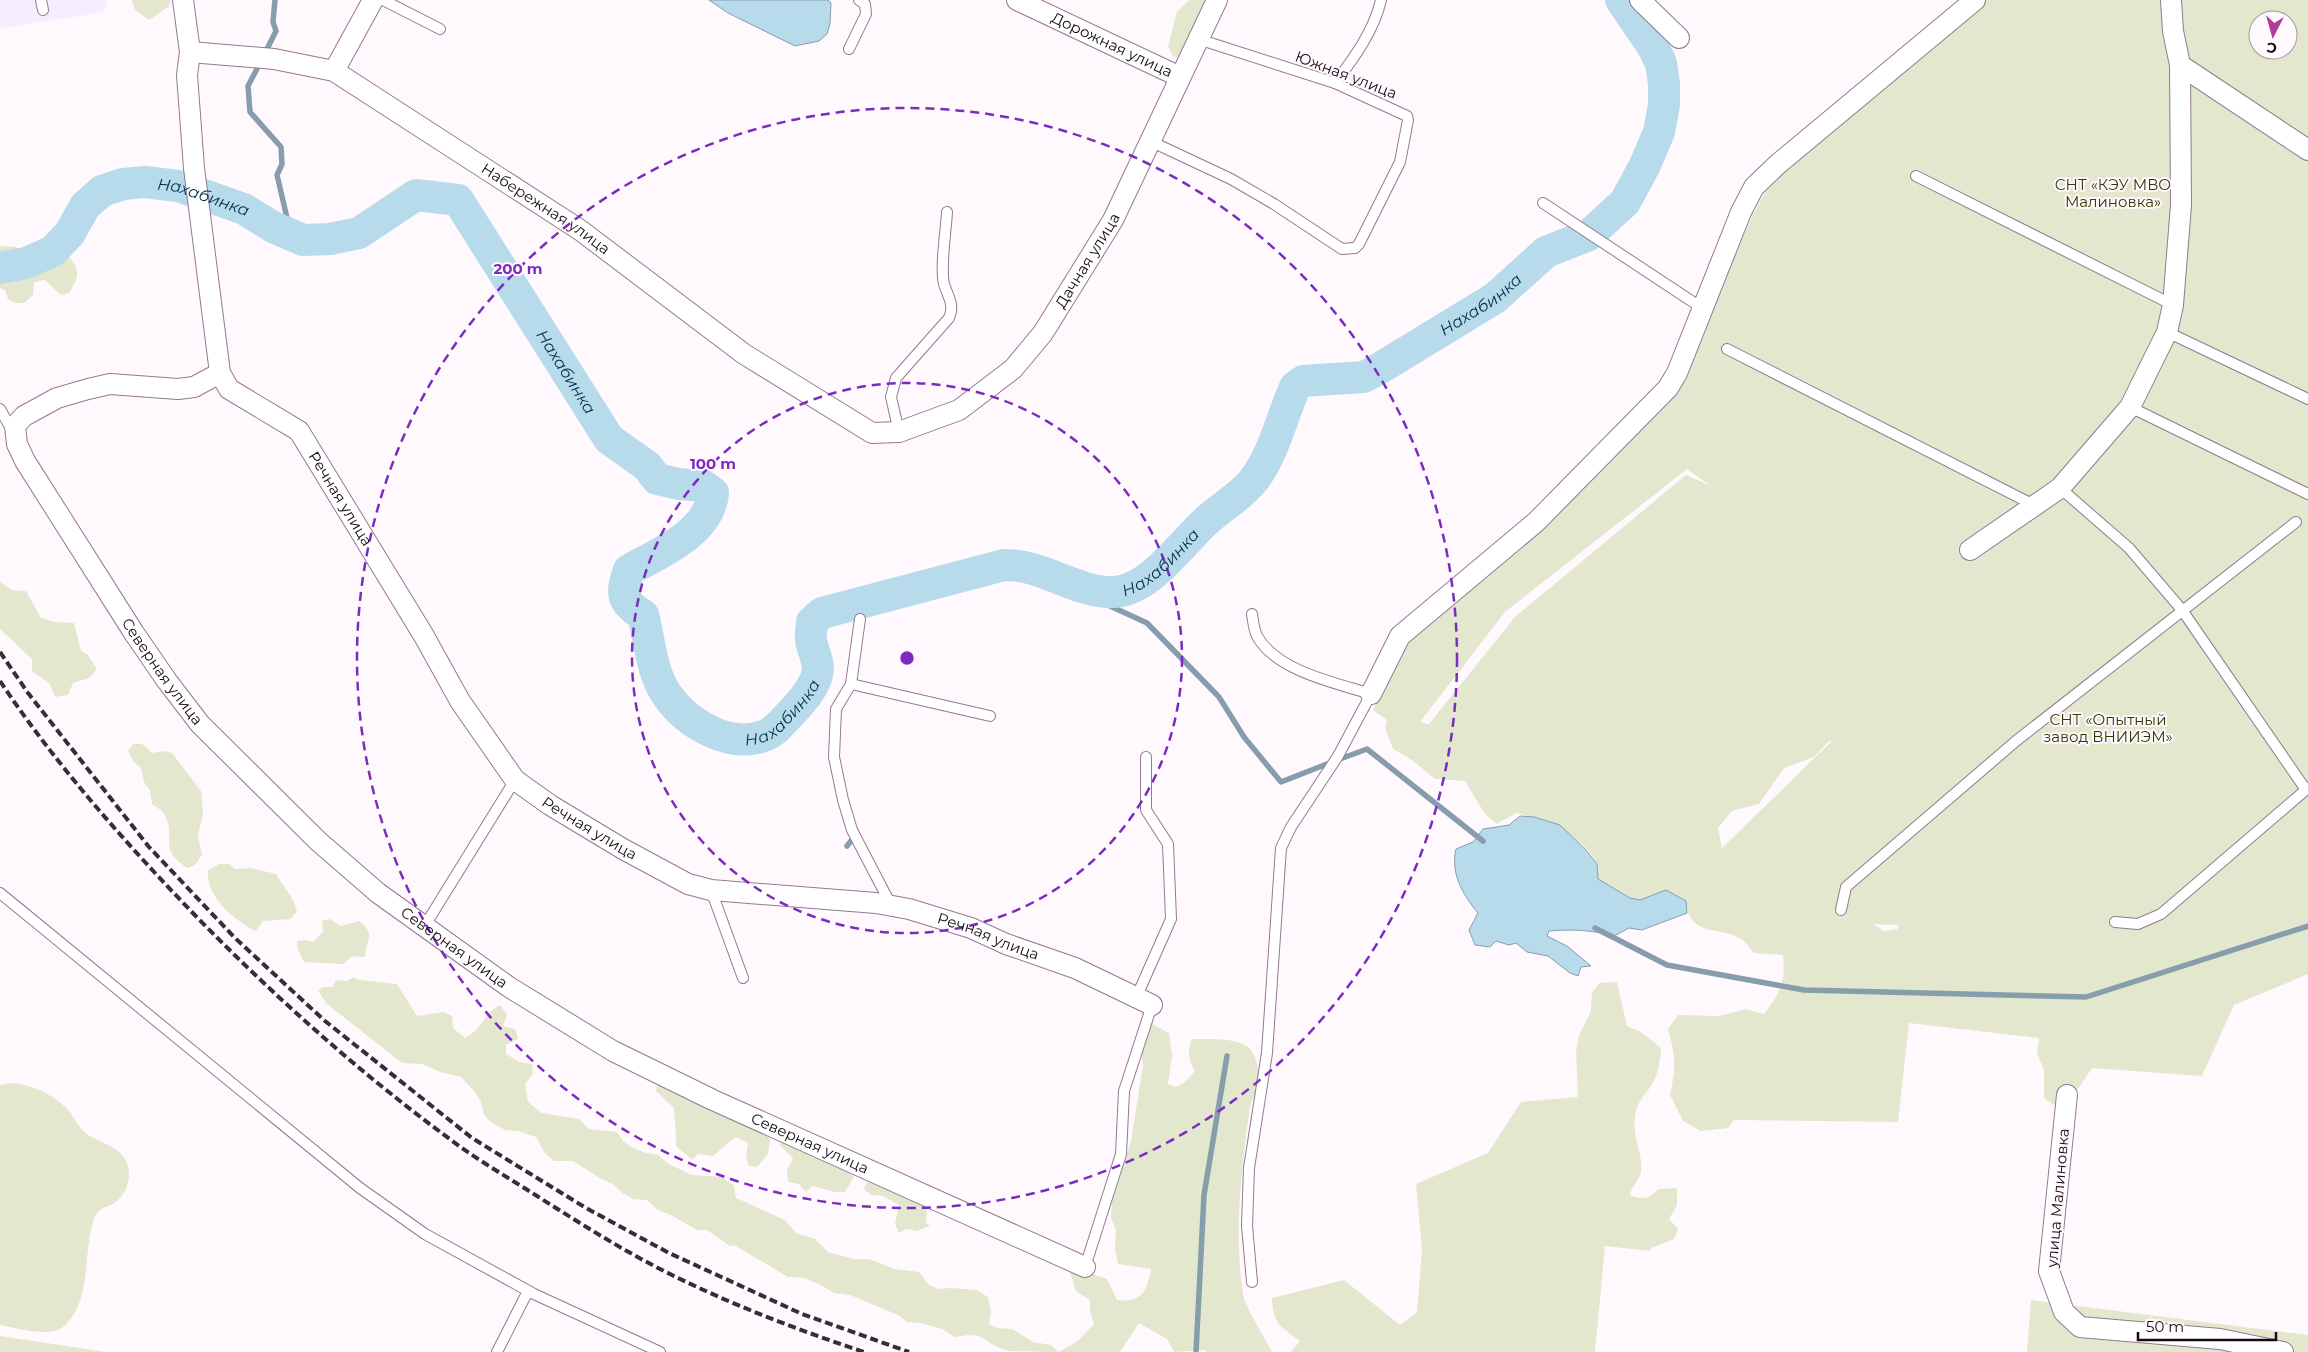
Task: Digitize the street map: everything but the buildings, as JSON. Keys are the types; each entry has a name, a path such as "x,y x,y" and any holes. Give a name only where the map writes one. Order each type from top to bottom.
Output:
{"street":[{"name":"Речная улица","path":"183,0 190,52 187,75 194,168 220,373 229,389 299,432 424,636 460,701 515,780 550,805 623,849 688,884 711,890 821,898 909,909 971,928 1006,944 1075,968 1144,1002"},
{"path":"334,71 373,0"},
{"name":"Дорожная улица","path":"1018,0 1180,77"},
{"name":"Дачная улица","path":"872,433 899,432 959,410 1013,369 1043,333 1113,220 1217,0"},
{"path":"1640,0 1679,38"},
{"path":"1371,694 1400,636 1536,522 1660,399 1677,374 1741,212 1754,187 1786,157 1975,0"},
{"path":"1970,550 2060,488 2130,407 2166,332 2173,305 2181,205 2180,65 2173,32 2171,0"},
{"name":"Набережная улица","path":"190,52 274,58 334,71 580,230 744,354 872,433"},
{"path":"2180,65 2308,150"},
{"path":"14,435 15,426 24,416 56,398 110,384 178,389 194,387 220,373"},
{"name":"Северная улица","path":"14,435 25,461 134,633 167,682 200,724 318,840 378,893 509,987 613,1051 722,1104 1085,1267"},
{"name":"улица Малиновка","path":"2067,1095 2049,1271 2064,1312 2080,1327 2220,1339 2283,1352"}],"lane":[{"path":"384,0 440,29"},
{"path":"849,49 866,14 865,4 858,0"},
{"path":"1335,83 1353,60 1367,36 1381,0"},
{"name":"Южная улица","path":"1150,141 1231,179 1274,204 1334,246 1342,249 1355,248 1359,244 1400,162 1408,120 1402,113 1335,83 1198,39"},
{"path":"1916,176 2173,305"},
{"path":"1543,203 1702,308"},
{"path":"899,432 891,397 896,378 949,318 952,312 952,305 943,277 947,212"},
{"path":"2166,332 2308,399"},
{"path":"1727,348 2034,505"},
{"path":"2130,407 2308,494"},
{"path":"0,409 14,435"},
{"path":"2060,488 2129,548 2182,610 2307,789 2160,914 2138,924 2116,922"},
{"path":"1841,910 1846,887 2016,741 2296,522"},
{"path":"1252,614 1256,636 1267,649 1280,659 1309,674 1371,694 1338,756 1291,827 1281,848 1267,1053 1249,1168 1247,1226 1252,1282"},
{"path":"860,619 851,684 836,709 834,757 843,800 852,830 891,906"},
{"path":"851,684 990,716"},
{"path":"1085,1267 1121,1154 1124,1091 1144,1002 1172,919 1168,844 1146,810 1146,757"},
{"path":"424,927 515,780"},
{"path":"711,890 743,978"},
{"path":"0,893 360,1188 426,1234 528,1291 660,1352"},
{"path":"497,1352 528,1291"}],"shaded area":[{"path":"0,0 108,0 104,12 0,29"}],"green space":[{"path":"132,0 171,0 169,6 149,20 135,10"},
{"path":"1189,0 1209,0 1181,58 1173,56 1168,46 1177,12"},
{"path":"1985,0 2308,0 2308,974 2234,1005 2202,1076 2092,1068 2074,1095 2066,1113 2044,1098 2044,1070 2037,1053 2039,1038 1909,1023 1898,1122 1734,1120 1728,1128 1701,1131 1683,1121 1670,1095 1674,1062 1673,1047 1668,1029 1678,1015 1719,1016 1746,1009 1764,1014 1781,987 1784,973 1783,955 1754,953 1741,939 1699,926 1688,913 1686,901 1654,894 1640,900 1630,898 1598,879 1597,864 1592,855 1574,838 1550,824 1516,813 1497,824 1485,814 1465,781 1435,779 1412,760 1393,749 1385,728 1387,720 1373,710 1403,645 1544,526 1701,338 1745,231 1767,188","holes":["1687,469 1711,486 1686,475 1515,617 1429,724 1420,722 1505,612","1829,741 1832,741 1722,848 1718,828 1732,811 1759,804 1784,768 1814,757","1873,924 1898,925 1898,929 1884,931"]},
{"path":"0,246 15,247 27,254 40,252 70,258 76,268 77,275 69,293 61,295 45,280 34,282 33,295 24,303 15,303 8,299 5,290 0,288"},
{"path":"0,582 12,590 26,591 41,618 55,622 74,623 81,651 88,655 97,669 89,678 73,683 68,695 55,697 50,684 32,671 32,659 0,629"},
{"path":"133,744 142,744 152,753 165,751 172,753 201,791 203,813 198,836 202,855 195,865 188,868 173,855 170,849 168,822 163,813 152,804 150,790 144,782 141,768 133,761 128,751"},
{"path":"219,864 229,864 235,869 251,868 276,874 291,896 297,912 290,919 263,921 256,931 248,927 223,906 211,889 208,880 208,870"},
{"path":"330,919 341,926 359,921 365,926 368,930 369,938 365,957 352,956 343,964 304,962 298,950 297,941 306,940 313,942 323,932 322,921"},
{"path":"353,977 360,980 397,984 417,1016 444,1012 452,1016 453,1028 465,1038 476,1030 489,1013 500,1005 507,1015 503,1026 515,1029 518,1039 506,1045 506,1054 520,1062 532,1064 533,1074 525,1084 528,1102 542,1113 579,1119 589,1129 617,1132 624,1142 633,1148 659,1155 667,1163 692,1175 722,1177 734,1186 736,1198 785,1220 796,1233 815,1239 828,1252 854,1259 869,1259 895,1269 919,1272 929,1285 939,1289 976,1290 988,1297 991,1313 989,1324 997,1328 1012,1329 1033,1342 1051,1345 1058,1352 1010,1351 974,1335 955,1337 942,1329 920,1323 907,1322 898,1315 850,1295 834,1293 804,1278 788,1277 736,1246 730,1246 707,1230 697,1230 658,1210 647,1200 633,1199 621,1192 613,1184 601,1179 573,1161 554,1161 544,1152 536,1137 518,1131 505,1130 492,1123 484,1115 481,1102 475,1092 461,1077 440,1072 422,1064 402,1063 327,1004 318,991 322,987 332,987 336,980 347,981"},
{"path":"1617,982 1627,1026 1641,1032 1661,1048 1657,1074 1636,1111 1635,1135 1640,1156 1641,1172 1630,1195 1645,1198 1652,1195 1658,1189 1677,1188 1677,1205 1669,1219 1678,1229 1674,1239 1651,1248 1650,1251 1605,1246 1595,1352 1291,1352 1300,1341 1279,1324 1274,1314 1272,1298 1344,1280 1400,1325 1417,1312 1422,1250 1416,1184 1488,1153 1521,1102 1578,1097 1576,1052 1579,1035 1591,1011 1592,992 1600,983"},
{"path":"1152,1024 1169,1033 1172,1056 1168,1084 1176,1087 1185,1082 1195,1071 1189,1055 1192,1039 1215,1039 1240,1043 1251,1050 1256,1061 1260,1083 1251,1104 1241,1177 1240,1271 1245,1300 1272,1352 1206,1352 1205,1350 1174,1352 1167,1339 1139,1323 1120,1352 1059,1352 1078,1341 1094,1324 1090,1312 1090,1300 1076,1291 1069,1270 1090,1273 1107,1279 1117,1300 1137,1298 1145,1290 1149,1277 1151,1269 1118,1264 1115,1248 1116,1230 1111,1218 1112,1202 1131,1141 1143,1065 1140,1049 1144,1030"},
{"path":"658,1080 757,1125 770,1139 768,1154 757,1167 749,1166 746,1156 748,1143 735,1137 713,1156 698,1154 692,1160 676,1146 674,1108 656,1091"},
{"path":"12,1083 36,1089 57,1100 69,1111 85,1133 120,1153 127,1163 129,1173 128,1184 121,1198 99,1211 94,1219 90,1232 83,1290 79,1304 63,1327 50,1332 0,1325 0,1085"},
{"path":"782,1139 832,1166 846,1170 854,1177 845,1192 832,1192 812,1186 806,1192 799,1184 788,1182 787,1171 793,1158 780,1145"},
{"path":"867,1182 900,1191 915,1198 927,1209 926,1223 930,1226 917,1231 906,1229 899,1233 895,1224 899,1205 883,1196 871,1195 864,1189"},
{"path":"2031,1300 2308,1335 2308,1352 2027,1352"},
{"path":"0,1336 106,1352 0,1352"}],"water":[{"path":"709,0 828,0 831,3 830,24 827,34 819,41 795,46 728,13"},
{"path":"1520,816 1534,817 1560,825 1586,850 1597,864 1598,879 1630,898 1640,900 1666,890 1686,901 1687,913 1642,930 1629,928 1614,936 1598,932 1549,931 1547,936 1567,946 1591,966 1581,967 1578,976 1570,973 1548,956 1527,952 1516,943 1509,945 1496,941 1490,947 1475,945 1469,930 1478,913 1467,899 1456,875 1456,849 1473,842 1483,829 1509,825"}],"waterway":[{"path":"264,55 276,31 273,22 275,0"},
{"name":"Нахабинка","path":"0,268 26,263 53,251 70,233 85,206 102,191 123,184 145,182 178,186 244,209 273,227 303,240 330,239 359,233 416,195 458,200 609,439 647,466 657,479 679,484 704,486 713,493 710,507 703,519 693,530 682,540 629,570 624,591 630,606 643,615 657,676 667,695 676,706 686,716 711,732 725,737 753,739 766,735 777,728 800,704 813,685 818,665 811,642 812,622 822,613 1004,565 1032,569 1100,591 1114,592 1140,583 1153,574 1206,521 1253,481 1272,448 1295,387 1303,381 1364,377 1495,298 1546,252 1589,235 1625,202 1645,165 1659,132 1664,105 1661,63 1653,47 1621,0"},
{"path":"260,63 248,86 250,112 281,147 282,164 277,175 291,235"},
{"path":"1021,565 1147,623 1219,697 1244,737 1281,782 1327,764"},
{"path":"1340,759 1367,749 1483,841"},
{"path":"847,846 854,837"},
{"path":"1595,928 1667,965 1804,990 2086,997 2308,926"},
{"path":"1196,1352 1204,1195 1227,1056"}],"railway":[{"path":"0,652 28,693 149,847 235,938 325,1021 472,1138 586,1208 669,1253 802,1314 909,1352"},
{"path":"0,681 43,741 89,799 189,909 286,1004 355,1064 426,1121 490,1166 646,1262 736,1304 787,1325 864,1352"}],"park label":[{"name":"СНТ «КЭУ МВО Малиновка»","path":"2113,194"},
{"name":"СНТ «Опытный завод ВНИИЭМ»","path":"2108,728"}]}
